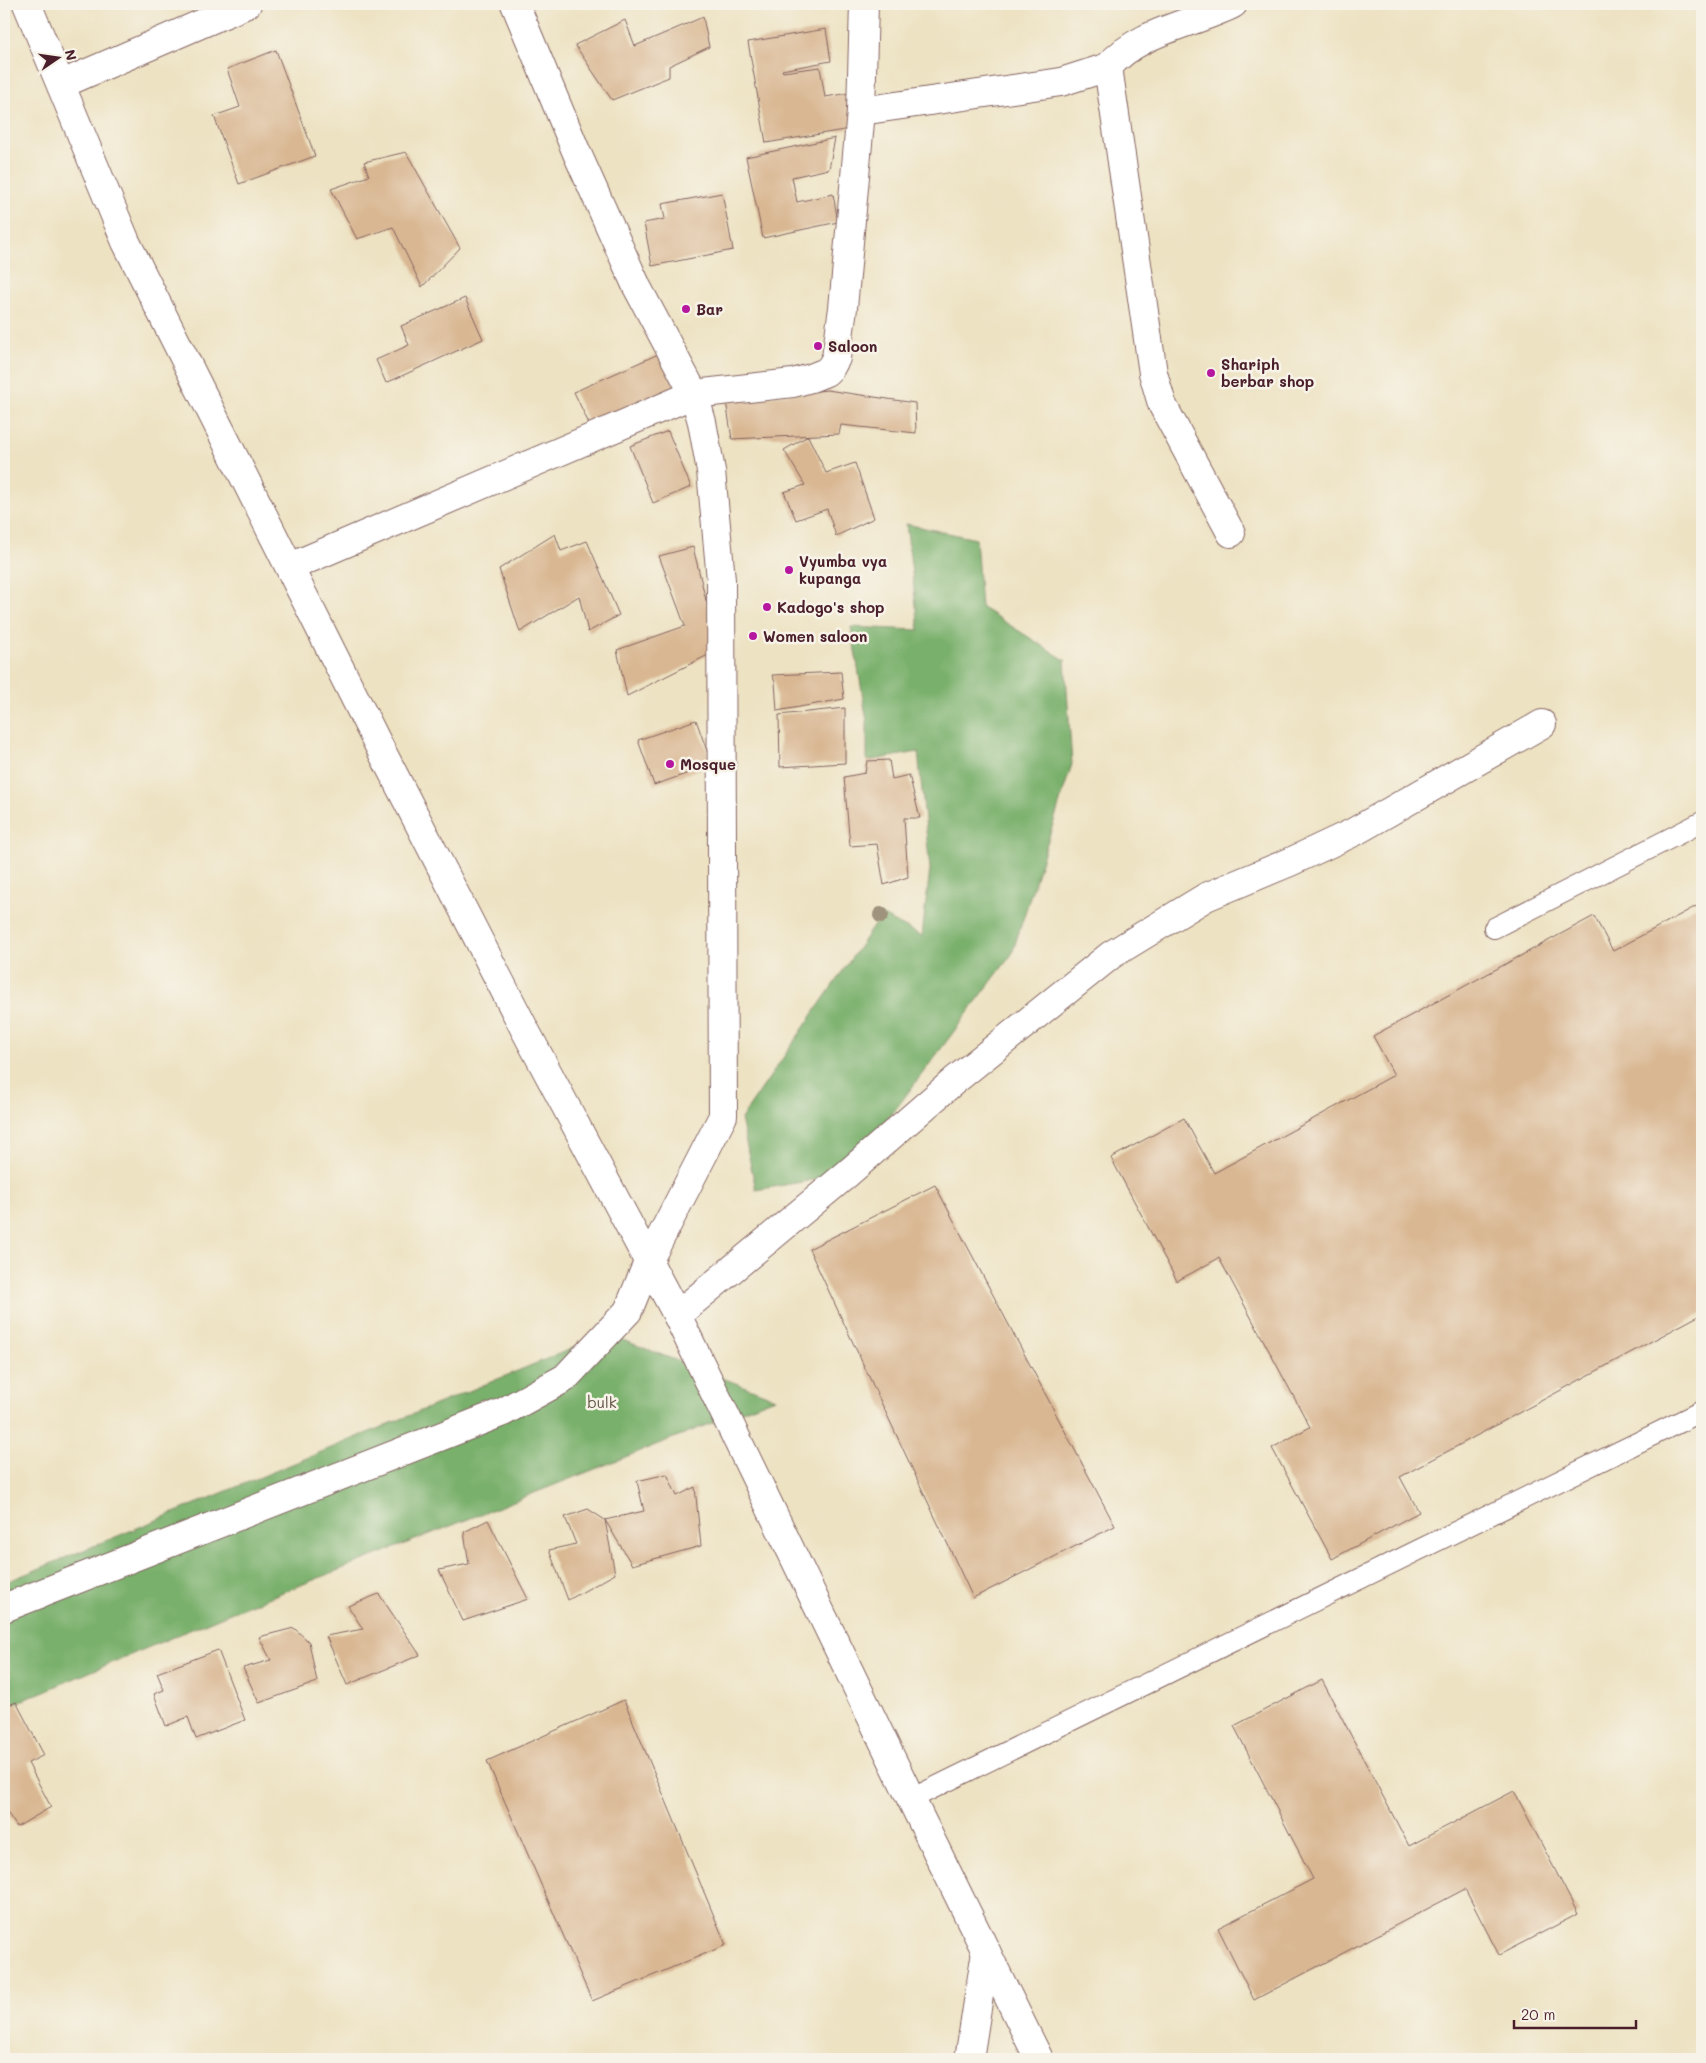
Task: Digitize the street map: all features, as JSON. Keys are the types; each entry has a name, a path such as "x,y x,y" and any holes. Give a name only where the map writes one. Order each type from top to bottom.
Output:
{"street":[{"path":"27,4 62,84 126,242 515,1010 677,1315 1039,2059"},
{"path":"62,84 247,4"},
{"path":"4,1608 503,1412 565,1378 628,1311 648,1262 723,1116 721,580 711,471 702,422 694,394 637,287 576,151 515,4"},
{"path":"290,567 694,394 792,383 826,372 836,358 843,308 861,111 864,4"},
{"path":"861,111 1061,82 1108,67 1117,56 1154,34 1220,7"},
{"path":"1108,67 1153,373 1162,404 1232,533"},
{"path":"677,1315 847,1174 954,1081 1111,955 1206,897 1290,862 1354,832 1542,724"},
{"path":"969,2059 986,1951"}],"lane":[{"path":"1494,928 1702,822"},
{"path":"911,1799 1702,1411"}],"green space":[{"path":"906,524 976,539 981,607 1065,660 1072,764 1012,954 847,1174 756,1190 741,1119 881,915 922,936 930,869 918,752 867,761 867,721 851,627 919,630"},
{"name":"bulk","path":"607,1334 775,1398 235,1611 4,1708 4,1583"}],"building":[{"path":"703,17 709,47 669,66 669,77 612,100 575,45 625,20 635,46"},
{"path":"826,29 831,61 782,70 783,72 820,67 825,97 850,93 856,128 766,143 748,42"},
{"path":"276,50 315,156 239,184 214,116 240,107 227,69"},
{"path":"835,138 829,169 792,177 797,202 833,194 838,222 763,238 746,157"},
{"path":"406,152 460,248 422,287 393,227 357,239 331,189 369,176 364,162"},
{"path":"722,193 733,250 652,266 644,223 665,219 662,204"},
{"path":"465,298 483,339 386,383 376,360 409,345 401,326"},
{"path":"665,351 681,386 591,428 574,392"},
{"path":"827,390 915,403 916,433 841,425 839,434 732,439 726,401"},
{"path":"668,431 691,487 653,503 630,446"},
{"path":"808,436 826,473 855,463 874,518 836,536 827,509 796,520 784,492 805,485 784,450"},
{"path":"555,534 561,551 587,541 619,615 588,632 579,596 520,632 499,569"},
{"path":"693,547 718,650 627,696 617,650 685,626 659,556"},
{"path":"841,672 844,699 777,711 775,682 772,675"},
{"path":"845,708 845,763 780,767 779,715"},
{"path":"696,720 712,765 654,785 638,740"},
{"path":"889,760 892,779 909,775 920,818 904,818 908,877 884,885 877,844 850,846 844,777 865,773 867,761"},
{"path":"1702,903 1702,1314 1400,1477 1419,1512 1332,1559 1272,1448 1310,1427 1219,1258 1177,1281 1111,1158 1184,1118 1214,1173 1394,1075 1373,1036 1594,916 1613,951"},
{"path":"935,1185 1115,1526 973,1598 809,1249"},
{"path":"667,1474 677,1496 695,1487 701,1546 632,1565 605,1520 644,1511 637,1481"},
{"path":"588,1509 605,1520 615,1574 568,1600 549,1550 576,1544 565,1517"},
{"path":"488,1520 528,1599 463,1621 439,1570 469,1564 464,1532"},
{"path":"379,1594 420,1655 347,1685 326,1636 363,1629 348,1606"},
{"path":"294,1628 309,1642 317,1682 259,1703 243,1668 271,1660 259,1637"},
{"path":"218,1650 245,1720 196,1739 188,1717 166,1726 154,1694 164,1690 157,1673"},
{"path":"1322,1680 1409,1846 1514,1791 1578,1914 1499,1955 1465,1889 1254,2000 1218,1928 1313,1879 1234,1726"},
{"path":"624,1700 726,1945 592,2001 487,1761"},
{"path":"16,1702 44,1755 28,1763 51,1807 17,1827 4,1808 4,1707"}],"place":[{"name":"Bar","path":"686,309"},
{"name":"Saloon","path":"818,346"},
{"name":"Shariph berbar shop","path":"1211,373"},
{"name":"Vyumba vya kupanga","path":"789,570"},
{"name":"Kadogo's shop","path":"767,607"},
{"name":"Women saloon","path":"753,636"},
{"name":"Mosque","path":"670,764"}]}
